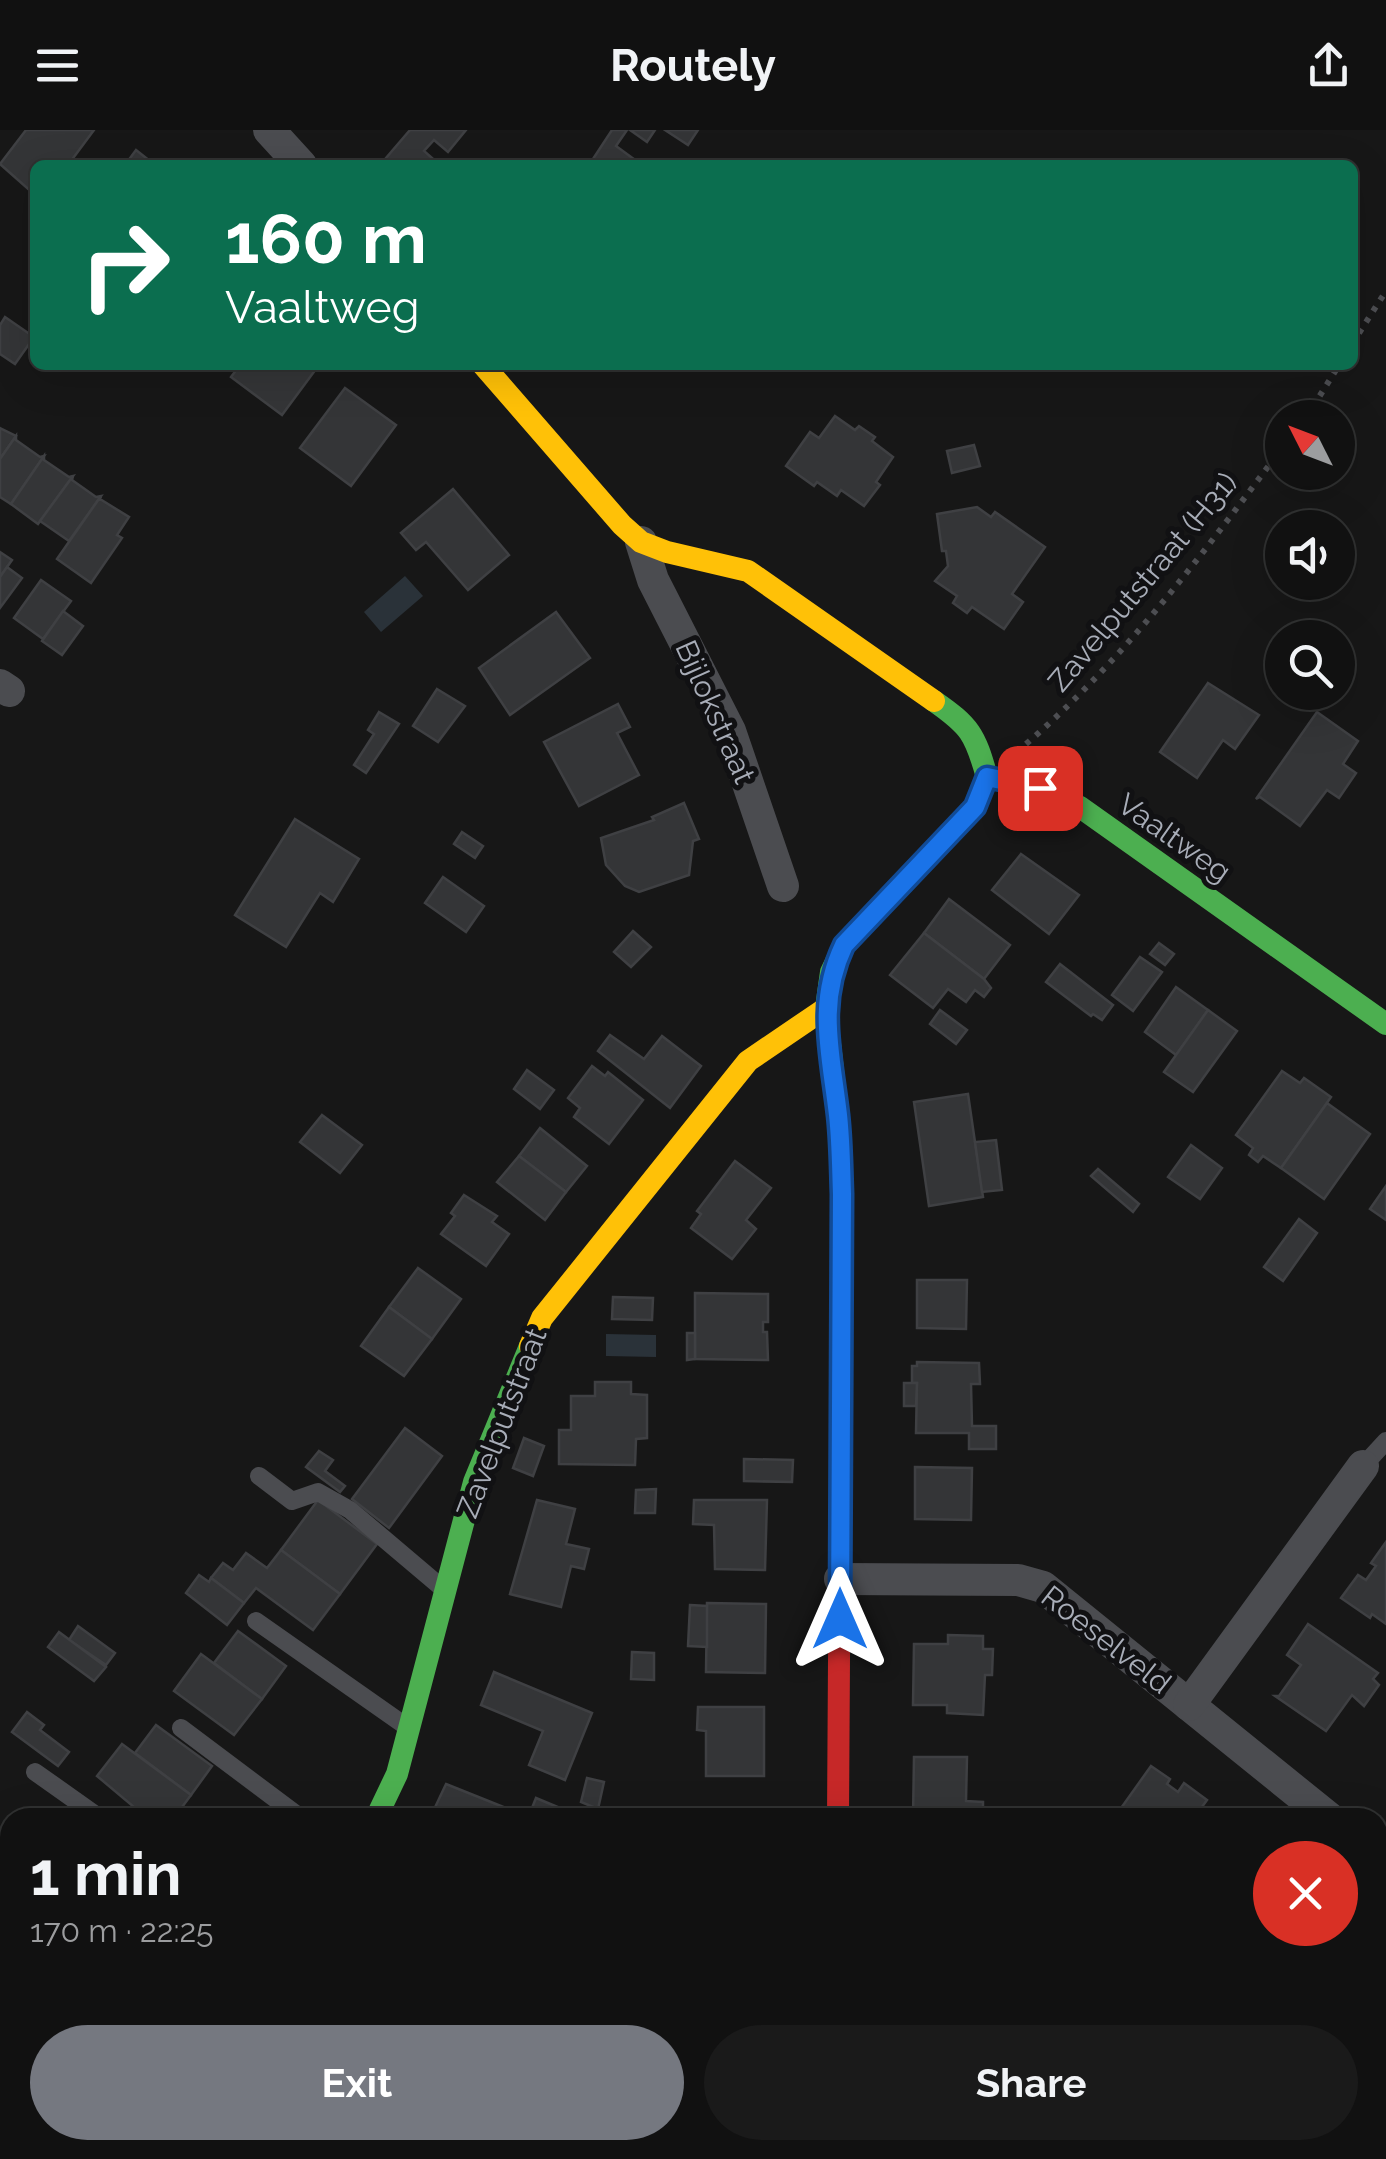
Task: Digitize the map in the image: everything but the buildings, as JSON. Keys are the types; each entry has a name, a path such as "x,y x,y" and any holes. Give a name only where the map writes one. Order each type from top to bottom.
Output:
{"street":[{"path":"269,130 296,160"},
{"name":"Bijlokstraat","path":"487,370 640,542 748,571 964,723 979,748 987,777"},
{"name":"Bijlokstraat","path":"640,542 652,580 730,731 783,886"},
{"path":"838,1808 842,1194 840,1132 826,1008 831,972 844,945 975,807 987,777"},
{"name":"Vaaltweg","path":"987,777 1040,788 1080,807 1386,1024"},
{"name":"Zavelputstraat","path":"381,1808 397,1774 474,1482 542,1318 748,1061 826,1008"},
{"name":"Roeselveld","path":"1189,1705 1363,1466"},
{"name":"Roeselveld","path":"840,1579 1018,1580 1043,1587 1317,1808"}],"lane":[{"path":"1363,1466 1386,1441"},
{"path":"259,1476 292,1501 318,1492 350,1510 445,1590"},
{"path":"256,1621 409,1728"},
{"path":"181,1728 289,1808"},
{"path":"35,1772 86,1808"}],"path":[{"path":"1358,335 1386,291"},
{"path":"1317,400 1336,370"},
{"name":"Zavelputstraat (H31)","path":"987,777 1075,702 1200,558 1265,471"}],"shaded area":[{"path":"405,576 423,596 381,632 364,612"},
{"path":"606,1334 656,1335 656,1357 606,1356"}],"traffic: fast":[{"path":"934,701 970,732 987,777 1040,788 1080,807 1386,1024"},
{"path":"842,1186 826,1008 831,972 844,945 975,807 987,777"},
{"path":"381,1808 397,1774 474,1482 530,1346"}],"traffic: slow":[{"path":"487,370 641,542 748,571 934,701"},
{"path":"530,1346 542,1318 748,1061 826,1008"}],"traffic: jam":[{"path":"838,1808 842,1186"}],"route":[{"path":"840,1619 842,1194 840,1132 826,1008 831,972 844,945 975,807 987,777 1040,788"}]}
